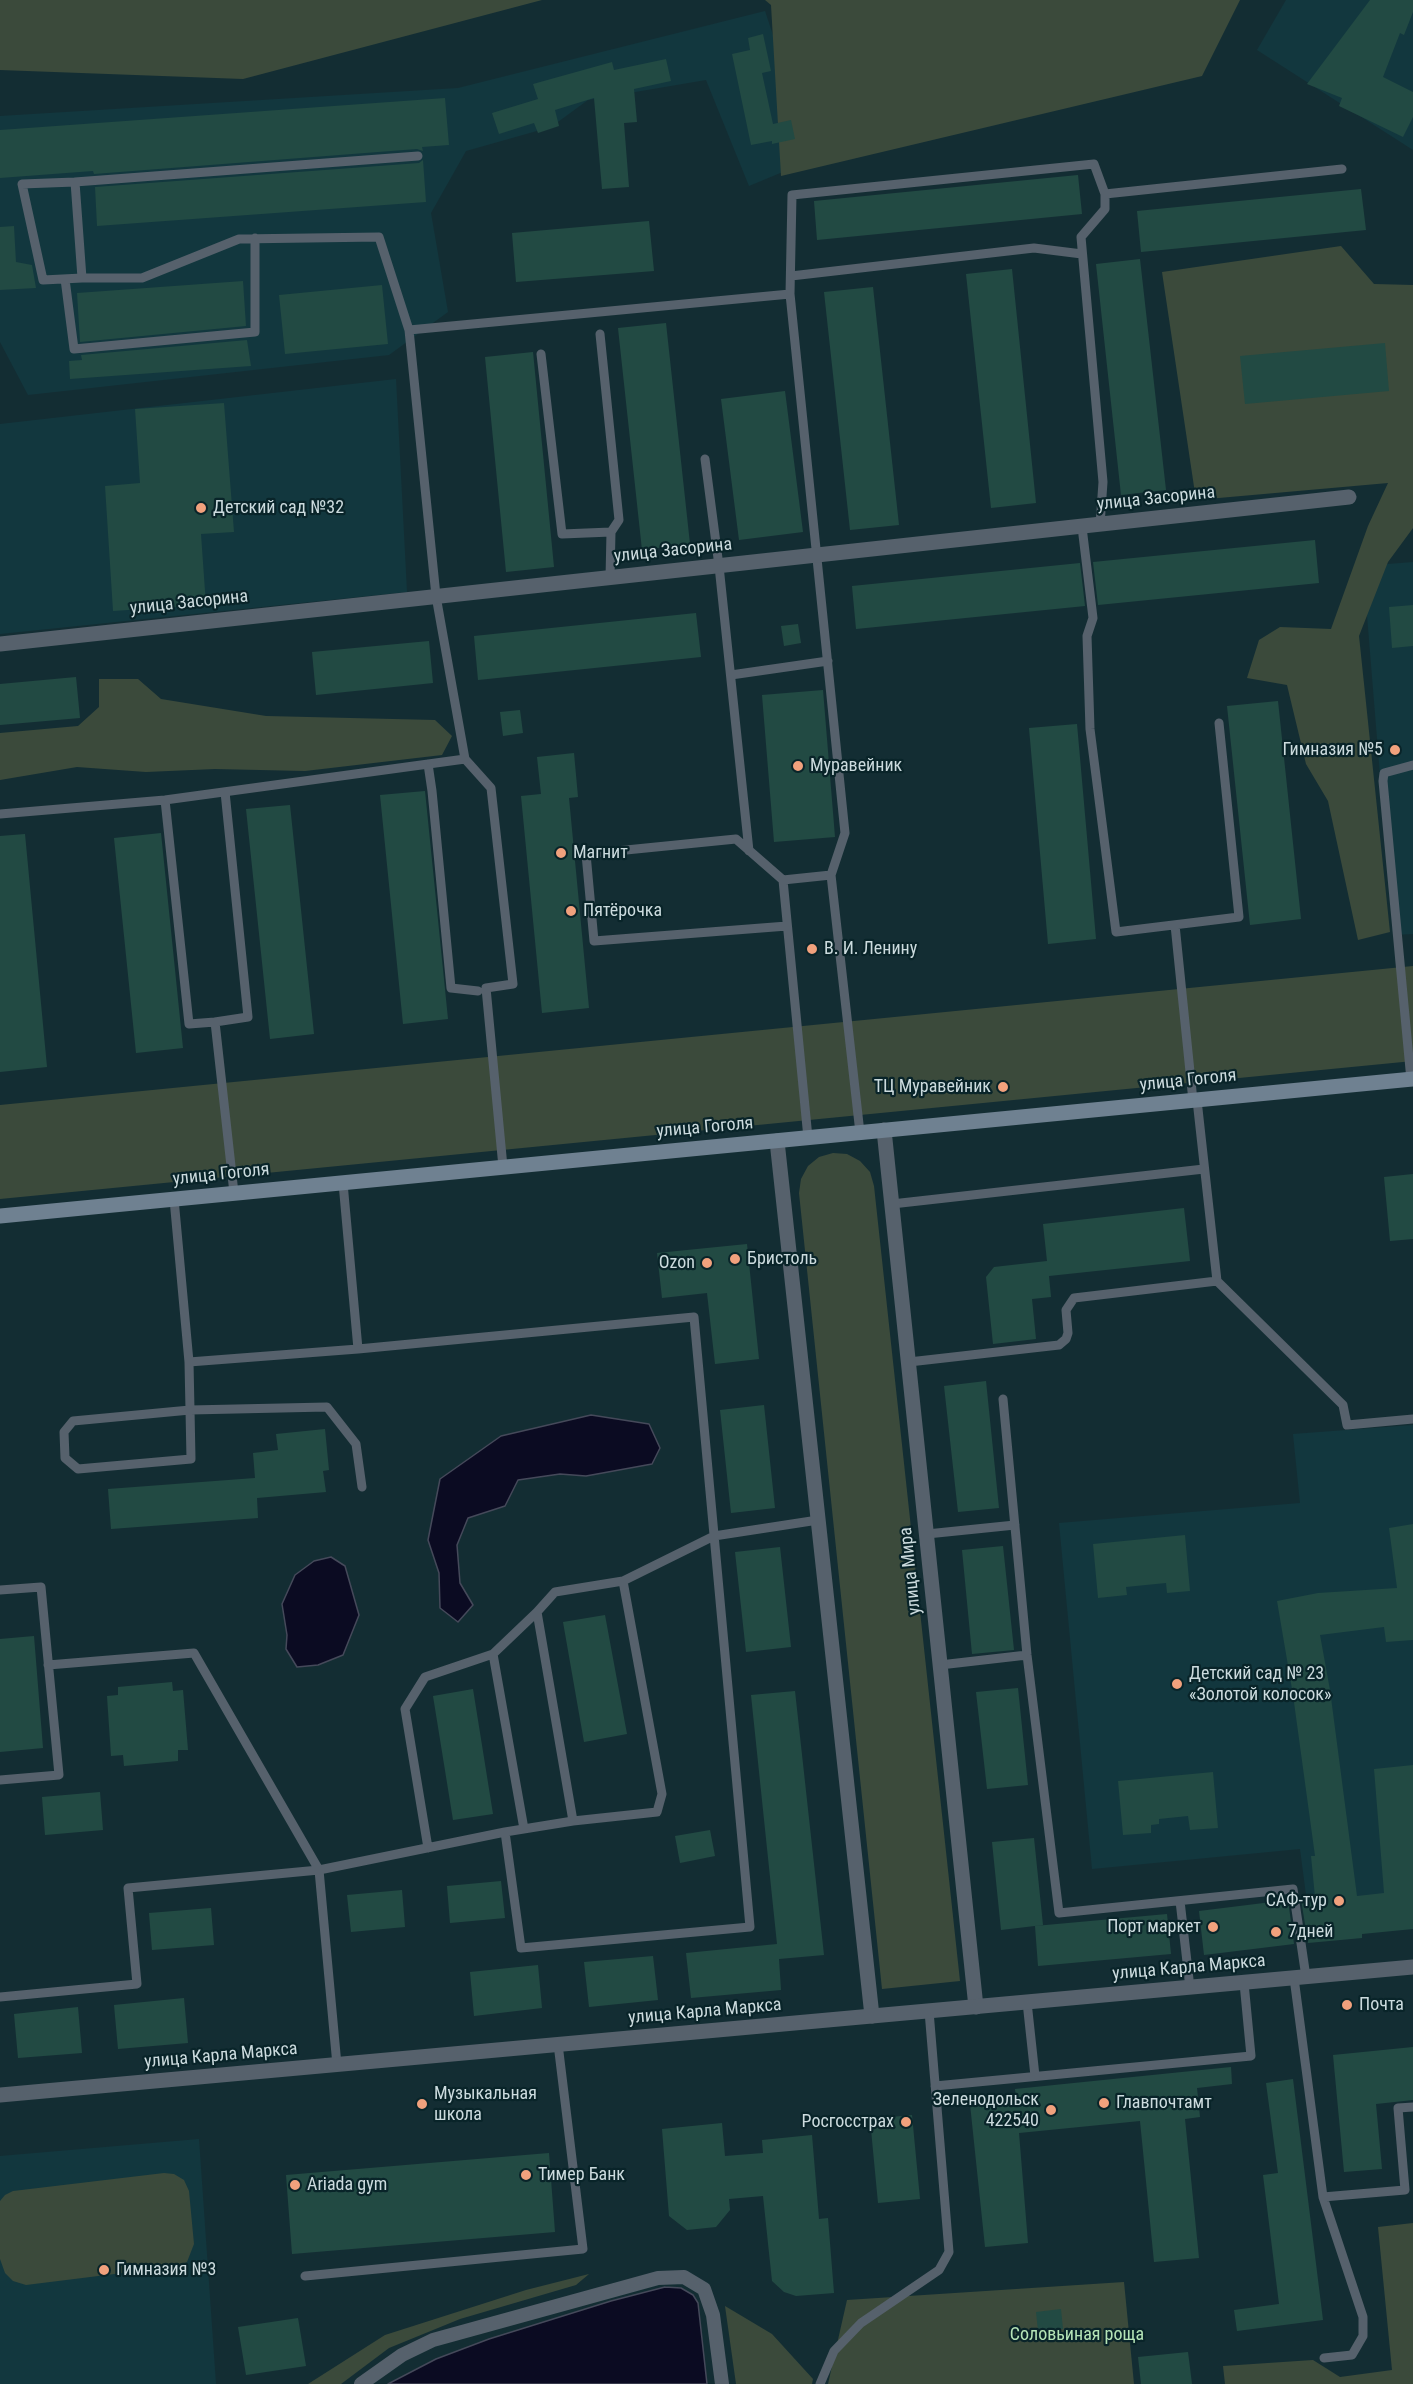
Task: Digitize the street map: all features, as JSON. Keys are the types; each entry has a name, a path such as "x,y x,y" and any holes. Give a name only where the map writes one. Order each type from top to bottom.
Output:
{"main road":[{"name":"улица Гоголя","path":"0,1216 1412,1079"}],"street":[{"name":"улица Засорина","path":"0,644 1349,497"},
{"name":"улица Мира","path":"884,1130 976,2007"},
{"path":"777,1141 872,2016"},
{"name":"улица Карла Маркса","path":"0,2095 1413,1967"},
{"path":"361,2384 402,2355 433,2340 658,2278 684,2277 704,2289 713,2315 722,2384"}],"lane":[{"path":"418,156 22,184 43,280 142,278 239,238 379,237 409,330 436,596 465,759 491,788 513,984 486,988 503,1167"},
{"path":"860,1133 831,875 845,833 790,294 792,195 1094,164 1105,194 1105,209 1081,237 1103,482 1101,525"},
{"path":"1105,194 1342,169"},
{"path":"75,182 82,278"},
{"path":"65,279 74,349 255,332 255,238"},
{"path":"791,276 1034,248 1083,254"},
{"path":"409,330 790,294"},
{"path":"600,334 619,520 611,532 610,578"},
{"path":"541,354 562,534 611,532"},
{"path":"705,459 719,566 749,850"},
{"path":"1083,526 1093,618 1087,636 1090,729 1116,932 1239,917 1219,723"},
{"path":"731,675 828,661"},
{"path":"0,814 165,800 465,759"},
{"path":"428,764 450,988 478,991"},
{"path":"1412,1079 1383,781 1384,773 1413,765"},
{"path":"165,800 189,1024 215,1022 248,1017 225,792"},
{"path":"787,926 594,941 586,854 736,839 783,880 808,1138"},
{"path":"783,880 831,875"},
{"path":"1175,925 1217,1281 1343,1405 1347,1425 1413,1419"},
{"path":"215,1022 234,1193"},
{"path":"892,1203 1204,1169"},
{"path":"343,1183 358,1348"},
{"path":"174,1199 189,1362 190,1410 191,1459 78,1469 65,1458 64,1432 73,1421 190,1410 327,1407 356,1444 362,1487"},
{"path":"909,1362 1059,1345 1066,1339 1068,1333 1066,1310 1074,1298 1217,1281"},
{"path":"189,1362 694,1317 750,1927 521,1948 505,1833"},
{"path":"1003,1399 1027,1655 1059,1913 1293,1889 1323,2197 1363,2317 1363,2336 1352,2355 1324,2358"},
{"path":"428,1848 405,1709 425,1677 493,1654 555,1592 623,1581 714,1536 818,1520"},
{"path":"927,1534 1014,1525"},
{"path":"0,1996 137,1984 128,1888 319,1870 524,1829 657,1812 662,1794 623,1581"},
{"path":"0,1590 41,1587 59,1775 0,1780"},
{"path":"537,1612 573,1821"},
{"path":"48,1665 194,1653 319,1870 337,2065"},
{"path":"493,1654 524,1829"},
{"path":"940,1665 1027,1655"},
{"path":"1180,1901 1190,1988"},
{"path":"935,2086 1251,2056 1244,1983"},
{"path":"1027,2002 1035,2076"},
{"path":"820,2384 834,2351 861,2323 939,2270 949,2252 929,2011"},
{"path":"304,2276 583,2249 558,2044"},
{"path":"1323,2197 1405,2190 1398,2108 1413,2107"}],"shaded area":[{"path":"1286,0 1413,0 1413,150 1257,50"},
{"path":"765,11 814,159 749,186 706,80 588,100 551,127 466,151 431,213 448,312 389,355 28,395 0,342 0,116 458,88"},
{"name":"Детский сад №32","path":"396,379 407,592 0,634 0,424"},
{"name":"Гимназия №5","path":"1413,562 1413,934 1393,935 1363,566"},
{"path":"591,1415 649,1424 660,1448 652,1464 586,1476 560,1474 518,1480 505,1506 468,1518 457,1545 460,1583 473,1605 458,1622 440,1608 439,1573 428,1540 440,1479 501,1436"},
{"path":"1413,1425 1413,1922 1311,1933 1300,1849 1092,1869 1059,1523 1300,1503 1293,1434"},
{"path":"331,1557 345,1566 359,1615 343,1655 318,1665 297,1667 286,1649 287,1635 282,1604 295,1575 314,1561"},
{"name":"Гимназия №3","path":"199,2139 216,2384 0,2384 0,2156"},
{"path":"665,2287 681,2288 693,2295 698,2303 707,2384 388,2384 436,2359 489,2339 611,2301"}],"green space":[{"path":"0,0 542,0 243,79 0,70"},
{"path":"765,0 1240,0 1202,76 781,176 771,5"},
{"path":"1341,246 1374,284 1413,285 1413,528 1388,562 1359,636 1390,932 1358,940 1328,801 1306,764 1287,685 1247,678 1259,640 1280,627 1331,629 1368,526 1388,483 1196,500 1162,272"},
{"path":"99,679 138,679 161,699 266,716 435,720 452,736 442,755 305,771 215,769 146,772 77,767 0,780 0,733 78,726 99,707"},
{"path":"1413,966 1413,1061 0,1199 0,1105"},
{"path":"833,1153 847,1154 860,1161 870,1172 874,1186 960,1981 882,1989 799,1193 801,1179 808,1166 819,1157"},
{"path":"164,2173 174,2174 184,2180 189,2191 194,2244 187,2262 179,2266 26,2285 13,2281 5,2273 0,2259 0,2201 5,2195 13,2191"},
{"path":"1413,2223 1413,2384 1225,2384 1223,2366 1313,2360 1340,2377 1392,2370 1378,2227"},
{"path":"589,2274 576,2285 460,2319 389,2348 341,2384 308,2384 385,2335 526,2290"},
{"name":"Соловьиная роща","path":"1124,2282 1134,2384 828,2384 847,2300"},
{"path":"725,2306 772,2334 813,2379 812,2384 736,2384"}],"building":[{"path":"1370,0 1413,0 1413,12 1404,35 1400,33 1383,77 1413,92 1413,117 1403,137 1339,106 1342,98 1307,84"},
{"path":"763,34 771,71 762,73 773,124 791,120 795,139 772,144 772,141 751,145 732,54 750,50 748,38"},
{"path":"666,59 671,81 634,89 637,122 624,123 629,187 602,189 594,98 555,110 559,126 538,133 534,123 499,134 492,113 538,99 533,84 612,62 614,70"},
{"path":"445,98 449,145 422,147 423,151 417,149 94,174 93,171 0,178 0,130"},
{"path":"423,160 426,202 97,226 95,187 419,163"},
{"path":"1078,175 1082,214 817,240 814,201"},
{"path":"1361,189 1366,230 1141,252 1137,211"},
{"path":"649,221 654,271 516,282 512,233"},
{"path":"14,226 16,262 32,265 36,288 0,290 0,227"},
{"path":"1140,259 1166,490 1121,495 1096,264"},
{"path":"1012,269 1036,503 991,508 966,274"},
{"path":"243,281 246,326 80,342 77,293"},
{"path":"382,285 388,344 285,354 279,295"},
{"path":"873,287 899,525 850,530 824,292"},
{"path":"666,323 690,544 642,550 618,328"},
{"path":"247,340 251,366 70,379 69,361 82,360 81,355"},
{"path":"1385,343 1389,391 1245,404 1240,356"},
{"path":"533,352 554,567 506,572 485,357"},
{"path":"785,391 803,532 739,540 721,399"},
{"path":"224,403 234,532 201,534 206,605 113,611 105,486 140,483 135,409"},
{"path":"1315,540 1319,583 1098,605 1093,562"},
{"path":"1080,563 1085,606 856,629 852,586"},
{"path":"1413,605 1413,646 1392,648 1389,607"},
{"path":"696,613 701,657 478,680 474,636"},
{"path":"798,624 801,643 784,646 781,626"},
{"path":"429,641 433,683 316,695 312,652"},
{"path":"76,677 80,718 0,725 0,684"},
{"name":"Муравейник","path":"823,690 835,837 774,842 762,695"},
{"path":"1278,701 1301,919 1250,925 1227,706"},
{"path":"520,710 523,733 503,736 500,712"},
{"path":"1077,724 1096,939 1048,944 1029,728"},
{"path":"574,753 578,797 569,798 589,1008 542,1013 521,796 541,794 537,757"},
{"path":"425,791 448,1019 403,1024 380,795"},
{"path":"290,805 314,1034 270,1039 246,809"},
{"path":"161,833 183,1048 136,1053 114,838"},
{"path":"25,834 47,1067 0,1072 0,836"},
{"path":"1413,1174 1413,1239 1390,1241 1384,1177"},
{"path":"1184,1208 1190,1261 1049,1276 1051,1297 1032,1299 1036,1339 993,1344 986,1277 994,1267 1047,1261 1043,1224"},
{"path":"747,1244 759,1359 715,1364 707,1293 662,1298 657,1253"},
{"path":"986,1381 999,1508 958,1512 944,1386"},
{"path":"764,1405 775,1508 731,1513 720,1410"},
{"path":"325,1429 329,1470 323,1471 326,1492 257,1498 258,1518 111,1529 108,1489 255,1478 253,1453 278,1450 276,1434"},
{"path":"1413,1524 1413,1640 1386,1642 1384,1627 1320,1635 1330,1690 1357,1896 1384,1893 1374,1769 1413,1765 1413,1929 1362,1934 1362,1938 1308,1943 1301,1899 1315,1897 1311,1856 1315,1856 1293,1695 1277,1601 1318,1593 1397,1588 1389,1528"},
{"path":"1185,1535 1190,1591 1167,1593 1166,1583 1126,1587 1127,1595 1098,1598 1093,1544"},
{"path":"1003,1546 1014,1650 972,1654 962,1550"},
{"path":"780,1547 791,1647 746,1652 735,1552"},
{"path":"605,1615 627,1734 584,1742 563,1622"},
{"path":"34,1636 43,1748 0,1752 0,1639"},
{"path":"172,1682 173,1691 183,1690 188,1750 178,1750 178,1761 124,1766 123,1755 111,1756 107,1696 118,1695 118,1687"},
{"path":"1018,1688 1028,1785 987,1789 976,1692"},
{"path":"473,1689 493,1814 453,1820 433,1696"},
{"path":"795,1691 824,1955 779,1959 781,1990 691,1998 686,1953 777,1944 751,1695"},
{"path":"1213,1772 1218,1828 1190,1830 1188,1816 1159,1819 1159,1824 1151,1825 1151,1833 1123,1835 1118,1781"},
{"path":"100,1792 103,1830 45,1835 42,1797"},
{"path":"710,1830 715,1856 680,1863 675,1836"},
{"path":"1034,1838 1043,1925 1001,1930 992,1842"},
{"path":"501,1881 505,1918 450,1923 447,1886"},
{"path":"402,1890 405,1927 351,1932 347,1895"},
{"path":"1288,1900 1294,1944 1204,1955 1199,1911"},
{"path":"211,1908 214,1945 152,1950 149,1913"},
{"path":"1167,1914 1171,1954 1038,1966 1035,1926"},
{"path":"653,1956 658,2000 589,2007 584,1962"},
{"path":"538,1965 542,2008 474,2016 470,1972"},
{"path":"184,1998 188,2043 118,2049 114,2005"},
{"path":"78,2007 82,2053 18,2058 14,2014"},
{"path":"1413,2047 1413,2100 1376,2104 1382,2169 1344,2172 1333,2055"},
{"path":"1231,2067 1232,2084 1197,2088 1200,2117 1185,2119 1199,2258 1154,2262 1140,2121 1019,2133 1028,2243 985,2247 970,2104 1016,2097 1015,2089"},
{"path":"1293,2079 1323,2320 1237,2331 1234,2310 1279,2304 1263,2175 1278,2173 1266,2083"},
{"path":"912,2115 920,2199 878,2203 870,2119"},
{"path":"722,2123 725,2156 763,2153 762,2140 812,2135 819,2219 828,2218 834,2293 796,2296 784,2292 772,2281 763,2196 729,2199 730,2210 716,2227 687,2230 669,2216 662,2129"},
{"path":"549,2153 555,2232 292,2254 286,2175"},
{"path":"1061,2309 1063,2329 1038,2331 1036,2312"},
{"path":"298,2318 306,2366 246,2375 238,2327"},
{"path":"1188,2352 1192,2384 1141,2384 1138,2357"}],"place":[{"name":"Детский сад №32","path":"201,508"},
{"name":"Гимназия №5","path":"1395,750"},
{"name":"Муравейник","path":"798,766"},
{"name":"Магнит","path":"561,853"},
{"name":"Пятёрочка","path":"571,911"},
{"name":"В. И. Ленину","path":"812,949"},
{"name":"ТЦ Муравейник","path":"1003,1087"},
{"name":"Бристоль","path":"735,1259"},
{"name":"Ozon","path":"707,1263"},
{"name":"Детский сад № 23 «Золотой колосок»","path":"1177,1684"},
{"name":"САФ-тур","path":"1339,1901"},
{"name":"Порт маркет","path":"1213,1927"},
{"name":"7дней","path":"1276,1932"},
{"name":"Почта","path":"1347,2005"},
{"name":"Главпочтамт","path":"1104,2103"},
{"name":"Музыкальная школа","path":"422,2104"},
{"name":"Зеленодольск 422540","path":"1051,2110"},
{"name":"Росгосстрах","path":"906,2122"},
{"name":"Тимер Банк","path":"526,2175"},
{"name":"Ariada gym","path":"295,2185"},
{"name":"Гимназия №3","path":"104,2270"}]}
